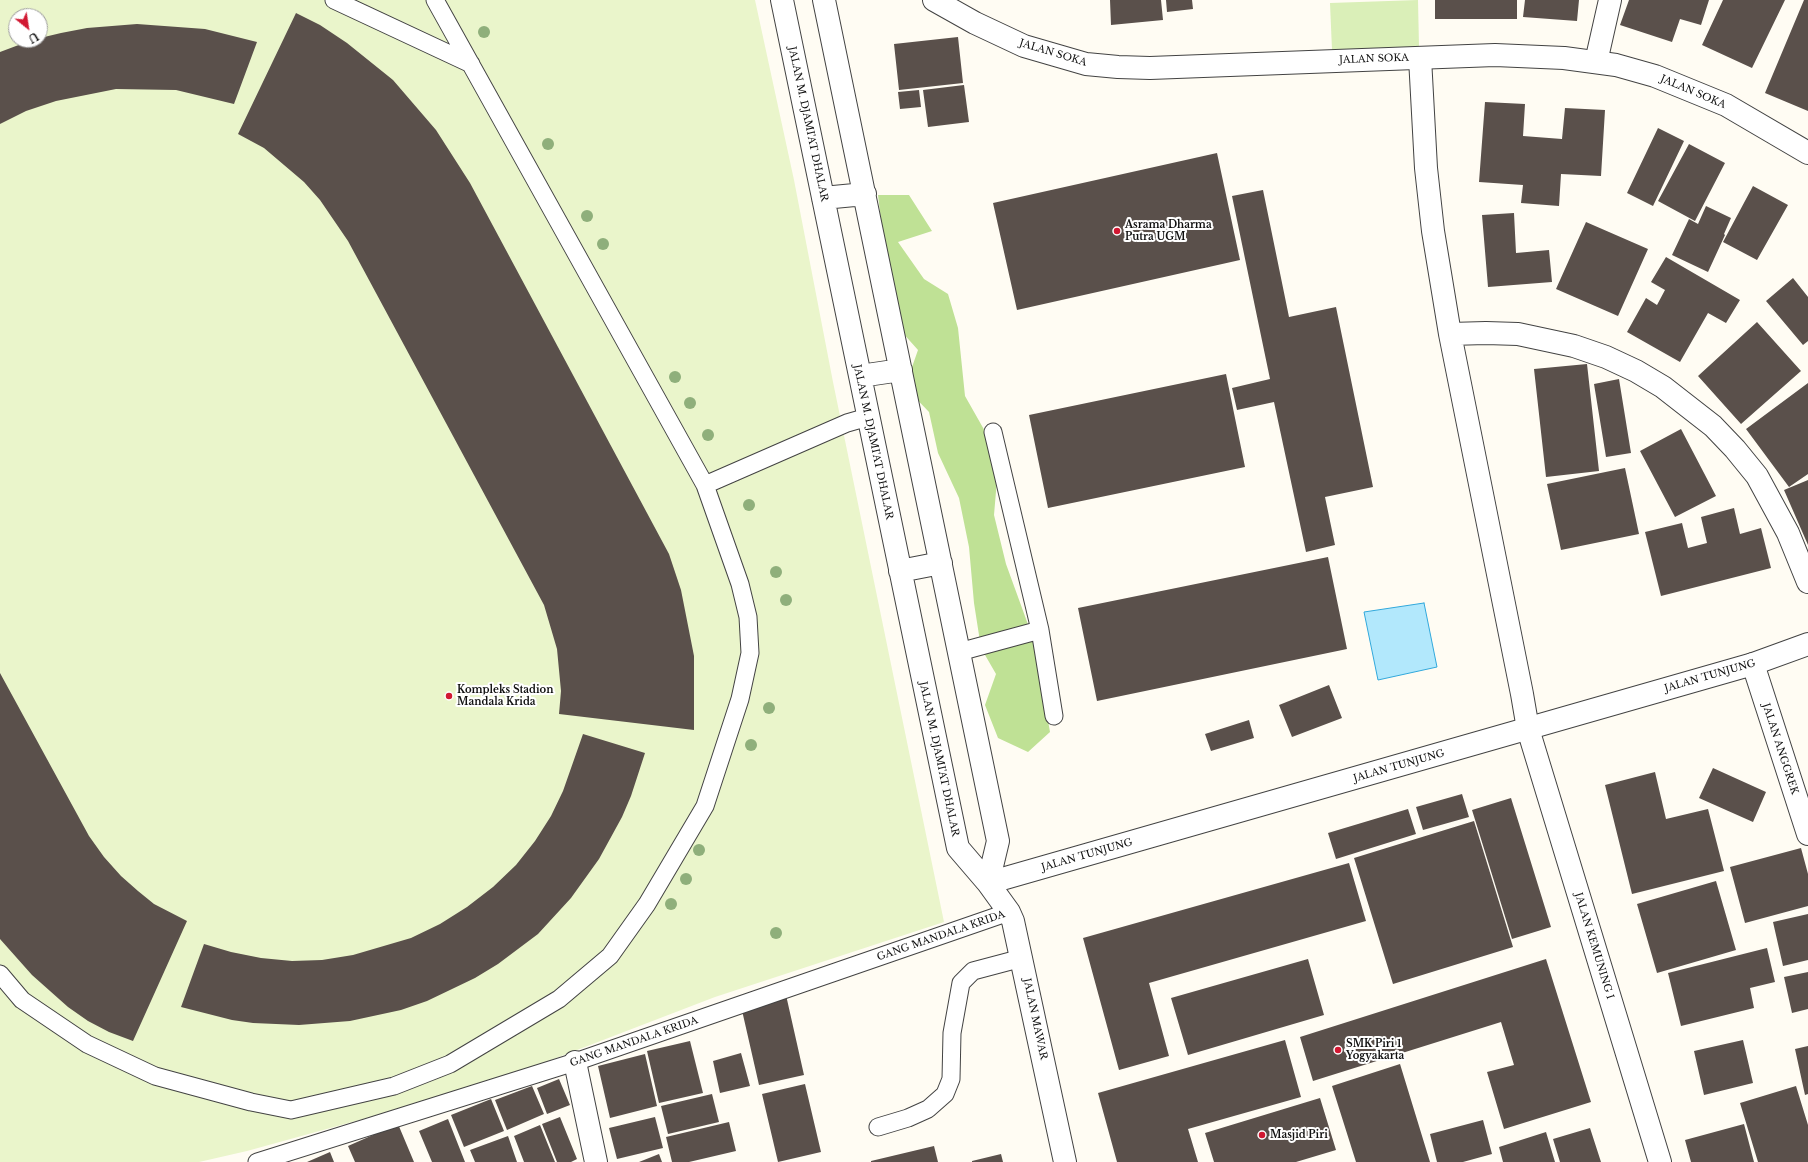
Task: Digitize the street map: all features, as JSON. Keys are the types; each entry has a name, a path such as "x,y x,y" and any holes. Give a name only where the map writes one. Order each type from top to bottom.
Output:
{"street":[{"name":"JALAN M. DJAMI'AT DHALAR","path":"782,0 958,848 988,883"},
{"path":"824,0 998,841 988,883"},
{"name":"JALAN SOKA","path":"934,0 975,23 1024,46 1086,64 1118,68 1420,58 1530,56 1596,62 1636,69 1698,92 1752,119 1808,153"},
{"path":"1596,62 1610,0"},
{"name":"JALAN KEMUNING I","path":"1420,58 1426,168 1433,231 1450,334 1528,729 1660,1162"},
{"path":"823,198 865,194"},
{"path":"1450,334 1518,334 1574,346 1606,357 1636,371 1663,387 1713,426 1735,448 1757,476 1788,534 1808,582"},
{"path":"860,376 901,370"},
{"path":"900,571 941,563"},
{"name":"JALAN TUNJUNG","path":"988,883 1753,664 1808,644"},
{"name":"JALAN ANGGREK","path":"1753,664 1808,834"},
{"name":"JALAN MAWAR","path":"988,883 1009,912 1016,931 1065,1162"},
{"path":"575,1062 596,1162"}],"lane":[{"path":"334,0 471,64"},
{"path":"0,974 22,1000 87,1044 154,1076 251,1102 291,1110 394,1086 450,1064 559,999 610,956 647,904 705,806 740,699 750,653 748,617 740,584 705,485 435,0"},
{"path":"705,485 847,423 868,417"},
{"path":"993,432 1040,630 1054,716"},
{"path":"959,652 1040,630"},
{"name":"GANG MANDALA KRIDA","path":"257,1162 575,1062 1009,912"},
{"path":"878,1126 915,1115 928,1108 945,1094 951,1079 952,1033 961,983 973,971 1022,958"}],"green space":[{"name":"Kompleks Stadion Mandala Krida","path":"0,0 755,0 794,180 833,382 944,922 715,997 525,1070 363,1119 247,1151 199,1162 0,1162"},
{"path":"1418,0 1419,47 1332,50 1330,3"},
{"path":"878,195 909,195 932,231 898,242 924,279 948,294 958,328 965,396 999,456 994,515 1006,564 1034,641 1050,732 1028,752 998,738 985,705 996,674 981,648 974,603 969,547 959,498 938,453 929,412 905,387 918,350 893,322"}],"water":[{"path":"1424,603 1437,667 1378,680 1364,612"}],"building":[{"path":"1110,0 1161,0 1163,20 1111,25"},
{"path":"1166,0 1192,0 1193,9 1167,12"},
{"path":"1435,0 1517,0 1517,19 1435,19"},
{"path":"1525,0 1579,0 1577,21 1523,17"},
{"path":"1629,0 1709,0 1701,25 1680,19 1672,42 1620,25"},
{"path":"1723,0 1785,0 1752,68 1702,45"},
{"path":"1804,0 1808,0 1808,111 1765,93"},
{"path":"296,13 320,25 347,43 393,80 436,130 470,183 669,554 681,590 694,656 694,730 559,714 561,691 557,649 544,605 348,241 320,200 304,182 264,148 238,134"},
{"path":"137,24 205,29 257,42 234,104 176,90 116,89 56,101 26,111 0,124 0,52 11,48 48,48 48,36 87,28"},
{"path":"958,37 963,83 899,90 894,44"},
{"path":"964,85 969,122 928,127 923,90"},
{"path":"919,90 921,107 900,109 898,92"},
{"path":"1485,102 1525,104 1523,136 1562,139 1565,108 1605,110 1601,176 1561,174 1559,206 1521,203 1523,185 1479,182"},
{"path":"1658,128 1684,141 1653,206 1627,193"},
{"path":"1689,144 1725,163 1695,221 1658,201"},
{"name":"Asrama Dharma Putra UGM","path":"1217,153 1240,260 1017,310 993,203"},
{"path":"1753,186 1788,205 1757,260 1723,242"},
{"path":"1263,190 1289,317 1336,307 1373,487 1325,497 1335,545 1306,552 1274,402 1237,410 1232,388 1270,379 1232,196"},
{"path":"1706,206 1731,218 1708,272 1672,255 1689,219 1698,224"},
{"path":"1514,213 1516,253 1549,250 1552,282 1488,287 1482,215"},
{"path":"1586,222 1648,249 1618,316 1556,289"},
{"path":"1666,257 1740,300 1726,323 1708,313 1680,362 1627,332 1646,298 1657,305 1665,290 1651,282"},
{"path":"1793,278 1808,297 1808,341 1803,345 1766,301"},
{"path":"1757,322 1801,371 1741,424 1698,376"},
{"path":"1587,364 1599,471 1546,477 1534,369"},
{"path":"1226,374 1245,467 1048,508 1029,415"},
{"path":"1619,379 1631,453 1606,457 1594,384"},
{"path":"1808,383 1808,474 1789,487 1746,429"},
{"path":"1681,429 1716,496 1675,517 1640,451"},
{"path":"1625,468 1639,534 1561,550 1547,484"},
{"path":"1808,480 1808,545 1784,490"},
{"path":"1734,508 1740,534 1761,528 1771,568 1661,596 1645,532 1682,523 1688,548 1707,543 1701,517"},
{"path":"1328,557 1347,649 1097,701 1078,608"},
{"path":"0,673 89,836 104,857 121,876 154,904 187,921 133,1041 109,1032 88,1021 68,1007 32,975 0,939"},
{"path":"1329,685 1342,718 1292,737 1279,705"},
{"path":"1249,720 1254,738 1211,751 1205,734"},
{"path":"583,734 645,753 631,796 622,817 599,859 571,898 538,934 498,964 475,978 427,1001 401,1010 350,1021 299,1025 253,1023 232,1020 181,1007 204,944 231,952 261,958 292,961 322,960 353,955 411,938 440,924 467,907 493,887 516,865 535,841 551,816 563,791"},
{"path":"1713,768 1766,792 1753,822 1699,798"},
{"path":"1655,772 1666,819 1708,809 1724,871 1632,894 1605,785"},
{"path":"1462,794 1469,817 1423,830 1416,807"},
{"path":"1511,798 1551,927 1512,939 1472,810"},
{"path":"1408,809 1416,834 1336,859 1328,833"},
{"path":"1474,821 1513,947 1393,984 1354,858"},
{"path":"1801,848 1808,874 1808,906 1745,923 1730,867"},
{"path":"1349,863 1366,921 1149,983 1169,1056 1119,1070 1083,938"},
{"path":"1716,881 1736,950 1657,973 1637,904"},
{"path":"1808,914 1808,960 1783,966 1773,922"},
{"path":"1767,948 1775,982 1750,988 1754,1008 1681,1026 1668,973"},
{"path":"1308,959 1324,1015 1188,1055 1171,998"},
{"path":"1546,959 1591,1102 1504,1129 1487,1072 1514,1065 1501,1022 1313,1081 1300,1037"},
{"path":"1808,972 1808,1009 1792,1013 1784,977"},
{"path":"786,995 804,1075 759,1085 741,1006"},
{"path":"1285,1040 1301,1097 1188,1129 1198,1162 1117,1162 1098,1093"},
{"path":"1743,1040 1753,1083 1704,1095 1694,1051"},
{"path":"690,1041 703,1093 659,1103 647,1051"},
{"path":"1808,1046 1808,1094 1805,1095 1795,1049"},
{"path":"741,1053 750,1086 720,1093 713,1061"},
{"path":"645,1054 657,1106 610,1118 598,1066"},
{"path":"1400,1064 1430,1162 1356,1162 1332,1086"},
{"path":"559,1079 570,1105 547,1114 537,1088"},
{"path":"805,1084 821,1152 778,1162 762,1094"},
{"path":"532,1086 544,1114 507,1130 495,1100"},
{"path":"1796,1086 1808,1125 1808,1162 1758,1162 1740,1103"},
{"path":"712,1094 719,1122 668,1134 661,1106"},
{"path":"1320,1098 1336,1150 1296,1162 1214,1162 1205,1133"},
{"path":"491,1099 504,1131 464,1147 451,1115"},
{"path":"560,1117 577,1159 571,1162 557,1162 542,1124"},
{"path":"655,1117 663,1148 617,1159 609,1128"},
{"path":"448,1119 465,1162 432,1162 419,1131"},
{"path":"1483,1120 1492,1154 1463,1162 1437,1162 1430,1134"},
{"path":"729,1122 736,1151 689,1162 672,1162 666,1137"},
{"path":"398,1124 414,1162 355,1162 348,1146"},
{"path":"1744,1124 1754,1162 1691,1162 1685,1140"},
{"path":"540,1125 555,1162 524,1162 514,1136"},
{"path":"1590,1128 1601,1162 1560,1162 1553,1139"},
{"path":"1546,1132 1555,1162 1503,1162 1499,1147"},
{"path":"508,1136 517,1162 475,1162 470,1150"},
{"path":"934,1146 938,1162 871,1162 871,1161"},
{"path":"330,1152 334,1162 307,1162"},
{"path":"659,1154 662,1162 639,1162"},
{"path":"1001,1154 1003,1162 972,1162 972,1161"}],"place":[{"name":"Asrama Dharma Putra UGM","path":"1117,231"},
{"name":"Kompleks Stadion Mandala Krida","path":"449,696"},
{"name":"SMK Piri 1 Yogyakarta","path":"1338,1050"},
{"name":"Masjid Piri","path":"1262,1135"}]}
